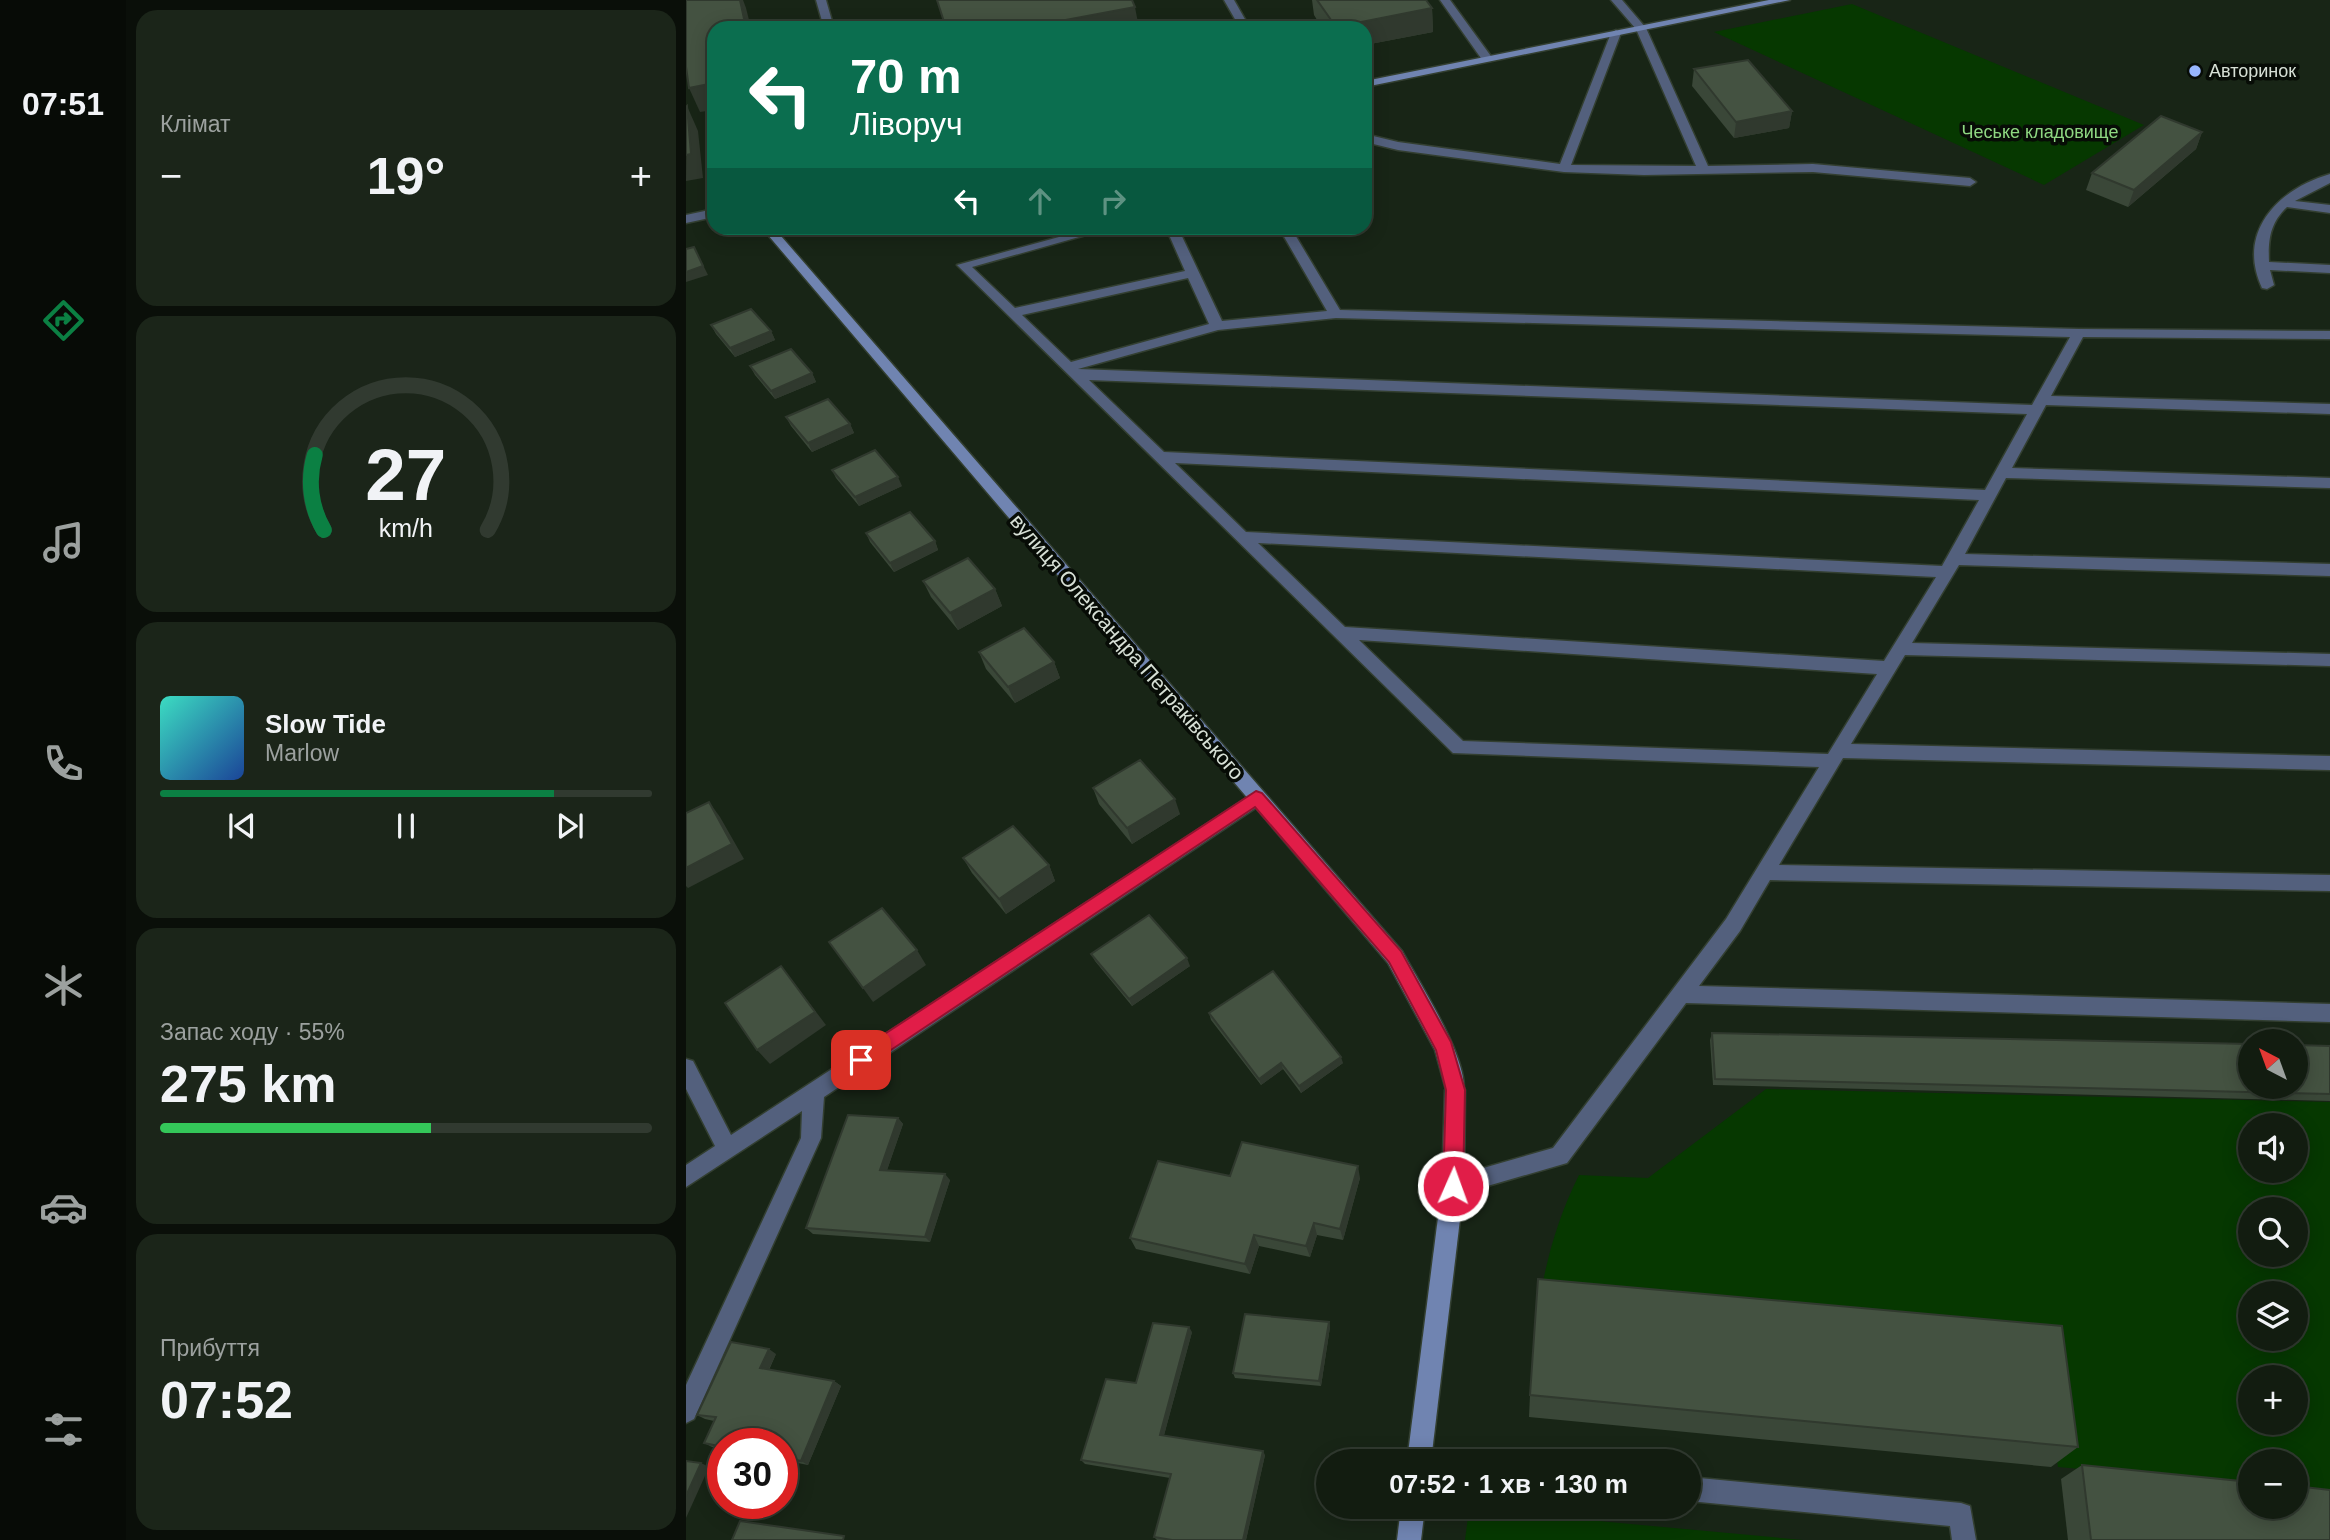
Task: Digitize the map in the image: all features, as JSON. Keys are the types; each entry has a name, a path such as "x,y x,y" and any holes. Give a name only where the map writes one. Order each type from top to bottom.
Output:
{"street":[{"path":"821,0 827,21"},
{"path":"1230,0 1241,21"},
{"path":"1445,0 1487,59"},
{"path":"1616,0 1641,28 1704,170"},
{"path":"1372,83 1785,0"},
{"path":"1564,168 1615,33"},
{"path":"1372,140 1398,146 1564,168 1813,168 1970,182"},
{"path":"2267,285 2259,256 2264,229 2272,211 2330,178"},
{"path":"2285,203 2330,209"},
{"path":"686,219 707,215"},
{"name":"вулиця Олександра Петраківського","path":"774,235 1395,957 1445,1048 1455,1090 1453,1186 1420,1449"},
{"path":"1078,235 963,265 1459,748 2330,763"},
{"path":"1175,235 1217,326"},
{"path":"1289,235 1336,314"},
{"path":"2262,266 2330,269"},
{"path":"1013,313 1193,273"},
{"path":"1072,371 1217,326 1336,314 2079,333 2330,335"},
{"path":"1453,1186 1560,1156 1733,925 1950,566 2079,333"},
{"path":"1072,371 2039,405 2330,409"},
{"path":"1160,457 1989,495"},
{"path":"2002,473 2330,483"},
{"path":"1242,537 1950,566 2330,570"},
{"path":"1341,633 1888,668"},
{"path":"1901,649 2330,660"},
{"path":"686,1177 1256,798"},
{"path":"1765,872 2330,883"},
{"path":"1682,994 2330,1013"},
{"path":"686,1068 727,1149"},
{"path":"686,1411 811,1138 814,1091"},
{"path":"1701,1490 1961,1515 1964,1540"},
{"path":"1409,1540 1412,1519"}],"green space":[{"name":"Чеське кладовище","path":"1852,4 2144,125 2044,185 1714,32"},
{"path":"1766,1089 2330,1102 2330,1492 2308,1490 2308,1449 2238,1449 2238,1483 2058,1467 2040,1341 1540,1297 1555,1234 1579,1175 1648,1178"},
{"path":"1468,1519 1577,1519 1803,1540 1465,1540"}],"building":[{"path":"686,0 740,0 744,21 707,21 707,84 689,88 686,67"},
{"path":"937,0 1132,0 1135,7 1060,21 944,21"},
{"path":"1317,0 1426,0 1432,8 1366,21 1332,21"},
{"path":"1748,60 1792,111 1736,122 1694,69"},
{"path":"686,107 691,154 686,155"},
{"path":"2161,116 2202,132 2134,190 2092,173"},
{"path":"694,247 703,266 686,272 686,249"},
{"path":"751,309 771,331 730,348 711,325"},
{"path":"791,349 812,373 771,391 750,366"},
{"path":"828,399 850,424 808,443 786,417"},
{"path":"875,450 898,477 855,497 832,470"},
{"path":"910,512 935,541 890,563 866,533"},
{"path":"968,558 995,589 950,613 923,581"},
{"path":"1024,628 1054,662 1008,687 979,652"},
{"path":"1140,760 1175,799 1127,828 1093,788"},
{"path":"709,802 732,844 686,868 686,813"},
{"path":"1013,826 1049,865 999,899 963,858"},
{"path":"882,908 917,950 863,988 829,942"},
{"path":"1149,915 1187,958 1129,999 1091,954"},
{"path":"781,966 815,1012 757,1050 725,1003"},
{"path":"1273,971 1341,1057 1299,1086 1281,1063 1259,1079 1209,1013"},
{"path":"1712,1033 2238,1044 2238,1092 1715,1079"},
{"path":"2308,1045 2330,1046 2330,1094 2308,1093"},
{"path":"848,1115 898,1118 880,1170 945,1174 925,1237 806,1228"},
{"path":"1242,1142 1358,1166 1340,1229 1314,1223 1306,1246 1254,1235 1245,1264 1130,1238 1158,1161 1230,1176"},
{"path":"1538,1279 2062,1326 2078,1447 1530,1395"},
{"path":"1245,1314 1329,1322 1319,1381 1233,1373"},
{"path":"1153,1323 1189,1327 1160,1435 1263,1451 1243,1540 1172,1540 1154,1537 1171,1474 1081,1460 1106,1379 1136,1383"},
{"path":"731,1342 769,1349 760,1368 834,1381 801,1461 798,1460 798,1428 711,1428 716,1417 697,1415"},
{"path":"686,1461 701,1463 686,1496"},
{"path":"2082,1465 2238,1481 2238,1519 2308,1519 2308,1487 2330,1490 2330,1540 2091,1540"},
{"path":"740,1521 844,1536 843,1540 732,1540"}],"place":[{"name":"Авторинок","path":"2195,71"}],"route":[{"path":"861,1060 1256,798 1395,957 1445,1048 1455,1090 1453,1186"}]}
